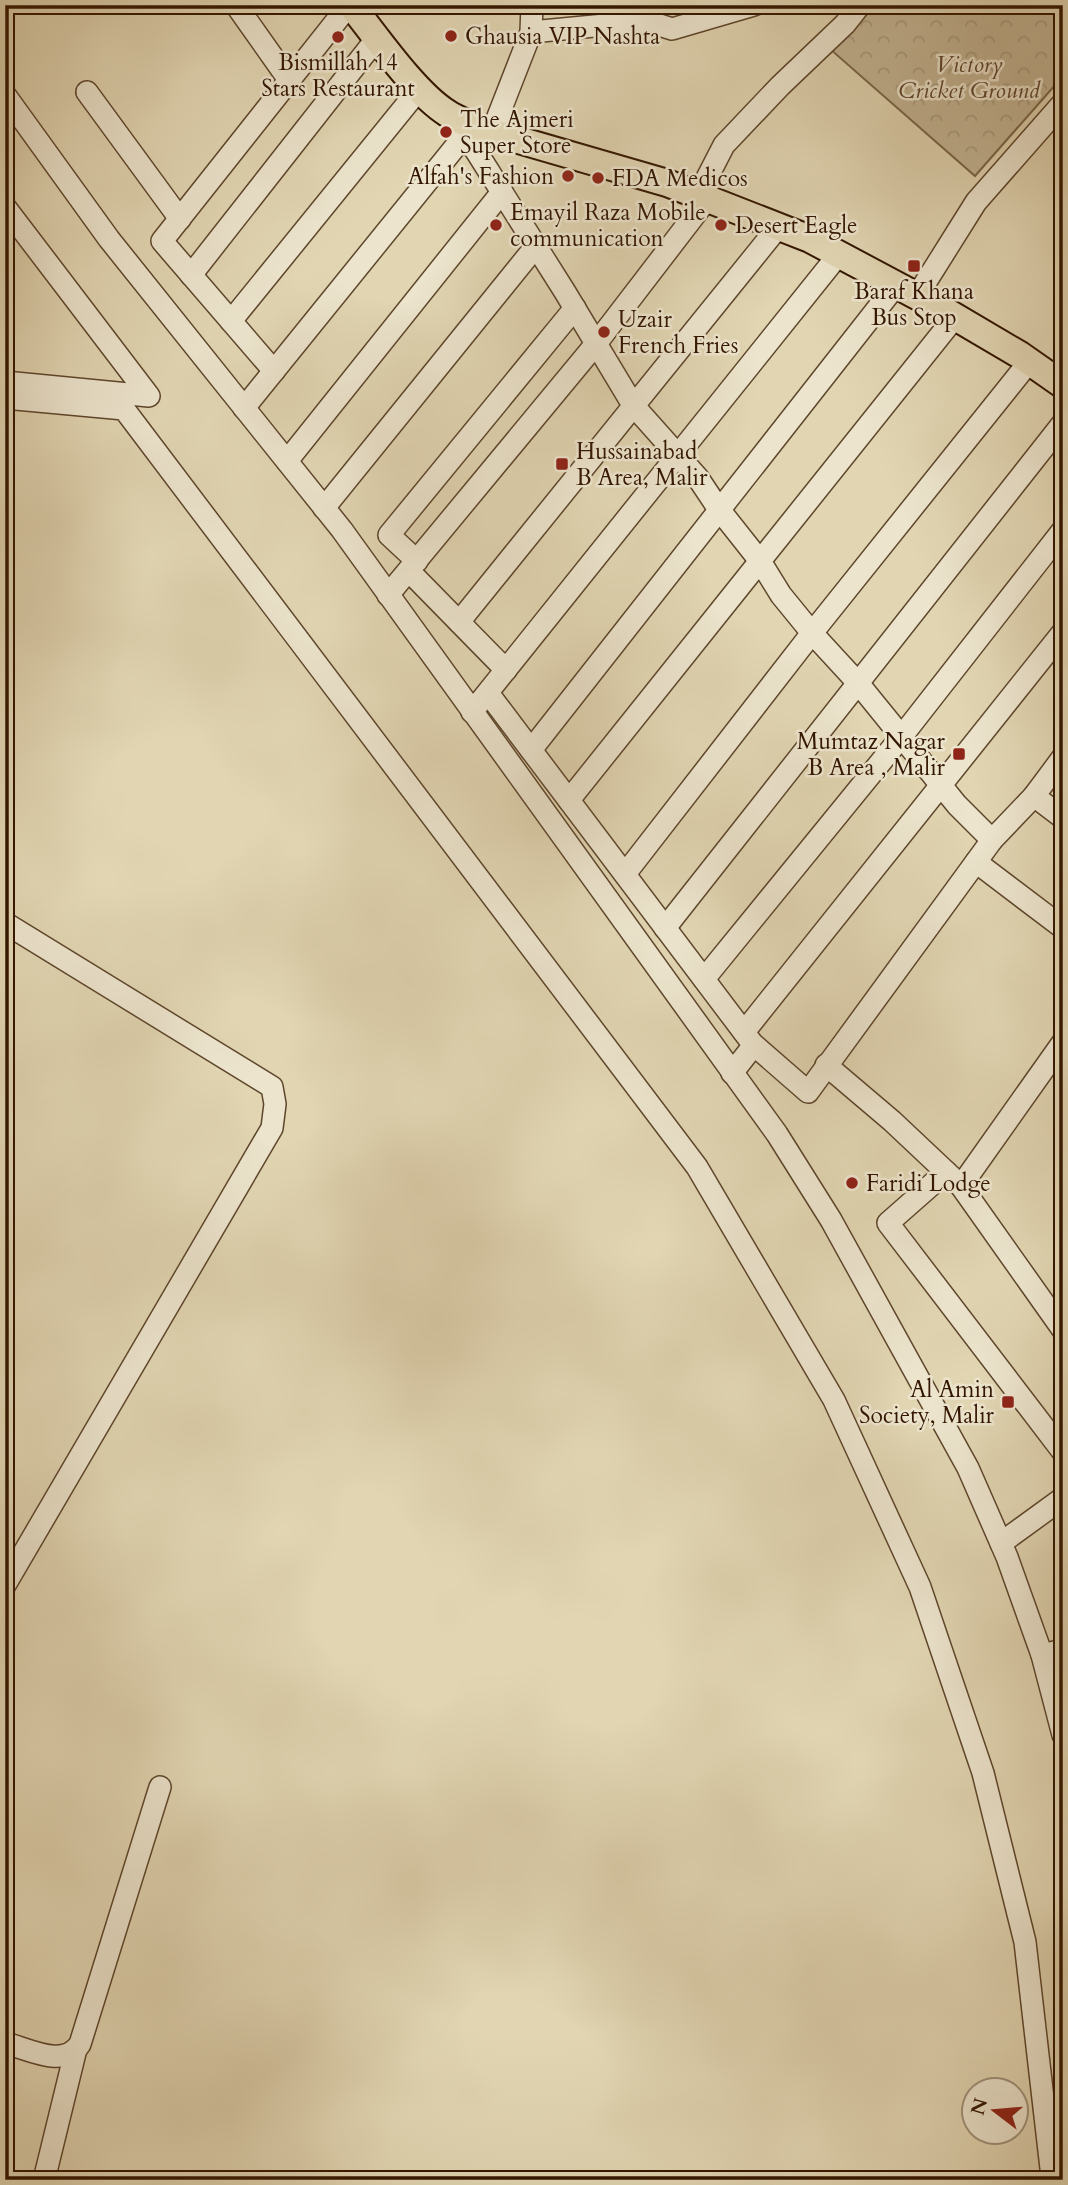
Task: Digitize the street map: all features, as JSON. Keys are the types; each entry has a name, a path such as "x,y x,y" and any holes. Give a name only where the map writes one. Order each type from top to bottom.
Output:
{"main road":[{"path":"364,15 420,88 447,113 477,128 667,183 707,190 738,191 913,287 955,317 1063,385"},
{"path":"364,15 453,101 497,119 707,190 913,287 972,307 1063,368"}],"street":[{"path":"236,5 289,80"},
{"path":"497,119 531,32 532,5"},
{"path":"388,596 596,345 707,190 724,145 845,24 860,5"},
{"path":"531,32 645,13 672,29 746,6"},
{"path":"274,371 162,241 289,80 364,15"},
{"path":"191,275 364,15"},
{"path":"231,321 420,88"},
{"path":"87,92 180,219"},
{"path":"5,95 109,239 324,508 777,1134 831,1220 968,1468 1052,1653 1063,1735"},
{"path":"531,750 718,508 913,287 976,202 1063,103"},
{"path":"447,113 502,192 634,405 680,454 760,561 781,595 812,633 902,736 941,786 992,840"},
{"path":"244,408 464,136"},
{"path":"287,461 502,192"},
{"path":"5,207 149,396 5,382"},
{"path":"459,622 779,226"},
{"path":"324,508 536,246"},
{"path":"472,712 839,254"},
{"path":"506,670 459,622 389,536 575,308"},
{"path":"569,800 955,317"},
{"path":"625,874 812,633 1029,362"},
{"path":"5,398 124,409 697,1167 834,1400 920,1587 983,1773 1025,1942 1052,2177 1048,2180"},
{"path":"665,928 1063,423"},
{"path":"704,979 902,736 1063,530"},
{"path":"733,1073 749,1039 941,786 1063,632"},
{"path":"488,693 749,1039 808,1093 992,840 1034,796 1063,757"},
{"path":"1034,796 1063,818"},
{"path":"976,862 1063,928"},
{"path":"5,923 272,1087 275,1104 272,1128 5,1585"},
{"path":"1063,1042 953,1179 888,1223 1063,1452"},
{"path":"826,1065 892,1121 953,1179 1063,1330"},
{"path":"1001,1543 1063,1498"},
{"path":"44,2180 75,2053 160,1787"},
{"path":"5,2043 59,2058 75,2053"}],"green space":[{"name":"Victory Cricket Ground","path":"866,5 1063,5 1063,76 975,176 830,49"}],"place":[{"name":"Ghausia VIP Nashta","path":"451,36"},
{"name":"Bismillah 14 Stars Restaurant","path":"338,37"},
{"name":"The Ajmeri Super Store","path":"446,132"},
{"name":"Alfah's Fashion","path":"568,176"},
{"name":"FDA Medicos","path":"598,178"},
{"name":"Emayil Raza Mobile communication","path":"496,225"},
{"name":"Desert Eagle","path":"721,225"},
{"name":"Baraf Khana Bus Stop","path":"914,266"},
{"name":"Uzair French Fries","path":"604,332"},
{"name":"Hussainabad B Area, Malir","path":"562,464"},
{"name":"Mumtaz Nagar B Area , Malir","path":"959,754"},
{"name":"Faridi Lodge","path":"852,1183"},
{"name":"Al Amin Society, Malir","path":"1008,1402"}]}
